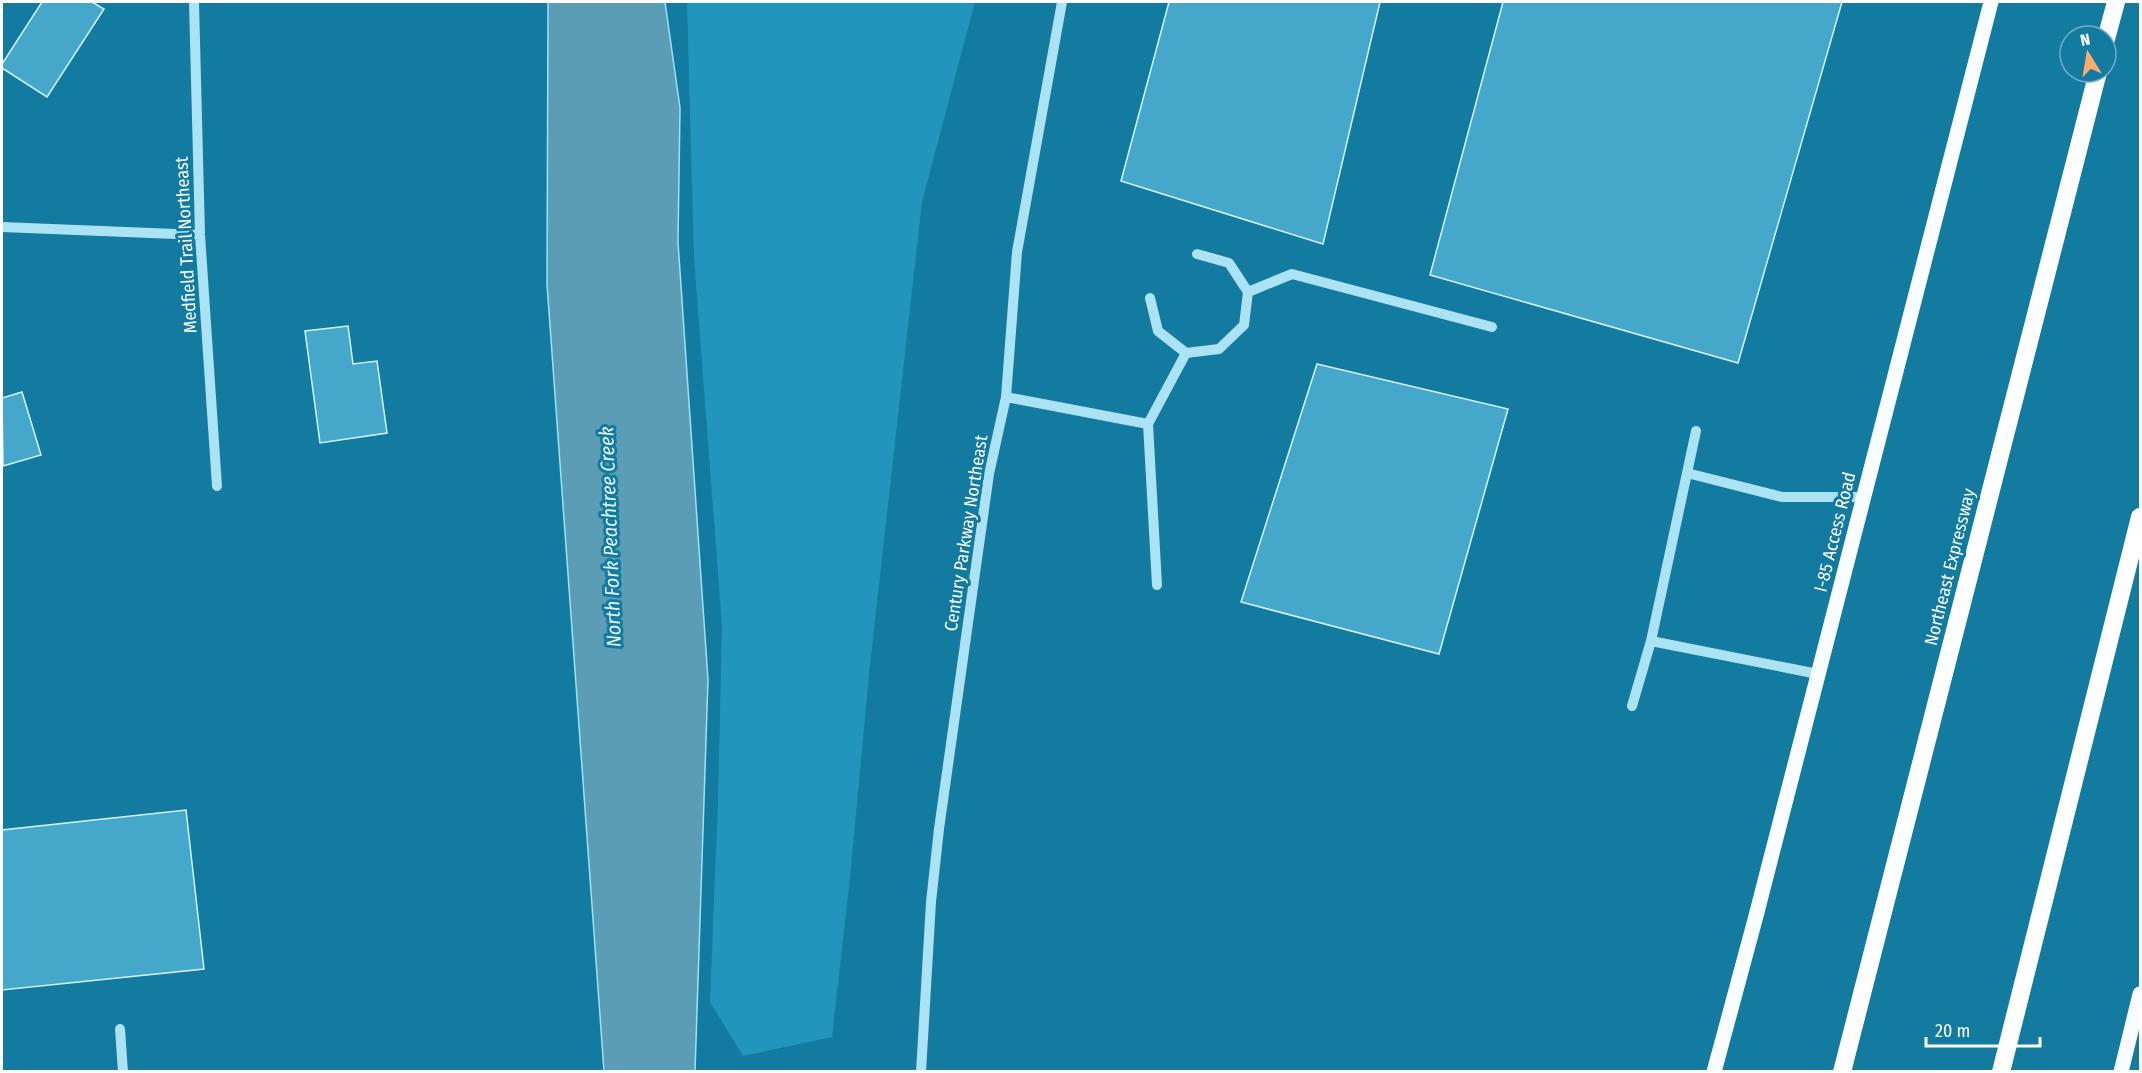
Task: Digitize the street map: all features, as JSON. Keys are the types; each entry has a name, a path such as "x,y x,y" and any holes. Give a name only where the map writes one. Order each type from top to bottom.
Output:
{"highway":[{"path":"2110,24 2116,2"},
{"name":"Northeast Expressway","path":"1842,1071 2095,84"},
{"path":"2001,1071 2140,517"}],"main road":[{"name":"I-85 Access Road","path":"1714,1071 1990,2"},
{"path":"2121,1071 2140,994"}],"street":[{"name":"Medfield Trail Northeast","path":"194,2 200,235 218,486"},
{"name":"Century Parkway Northeast","path":"921,1071 931,902 939,829 989,474 1006,397 1017,252 1062,2"},
{"path":"2,227 200,235"},
{"path":"1150,298 1158,331 1186,353 1219,349 1244,325 1248,292 1229,263 1197,254"},
{"path":"1248,292 1292,274 1492,327"},
{"path":"1157,585 1148,423 1186,353"},
{"path":"1006,397 1148,423"},
{"path":"1632,706 1651,641 1696,431"},
{"path":"1687,473 1782,497 1864,497"},
{"path":"1651,641 1818,674"},
{"path":"120,1029 123,1071"}],"shaded area":[{"path":"687,2 975,2 922,202 870,665 832,1037 743,1056 710,1002 722,625 694,258"}],"water":[{"name":"North Fork Peachtree Creek","path":"548,2 665,2 680,108 678,242 708,680 695,1071 604,1071 547,284"}],"building":[{"path":"42,2 92,2 104,9 47,97 2,68 2,64"},
{"path":"1169,2 1380,2 1323,244 1121,181"},
{"path":"1503,2 1842,2 1738,363 1430,275"},
{"path":"348,326 353,364 377,361 387,433 320,443 305,331"},
{"path":"1317,364 1508,409 1439,654 1241,602"},
{"path":"22,392 41,455 3,466 2,398"},
{"path":"186,810 204,969 2,990 2,830"}]}
